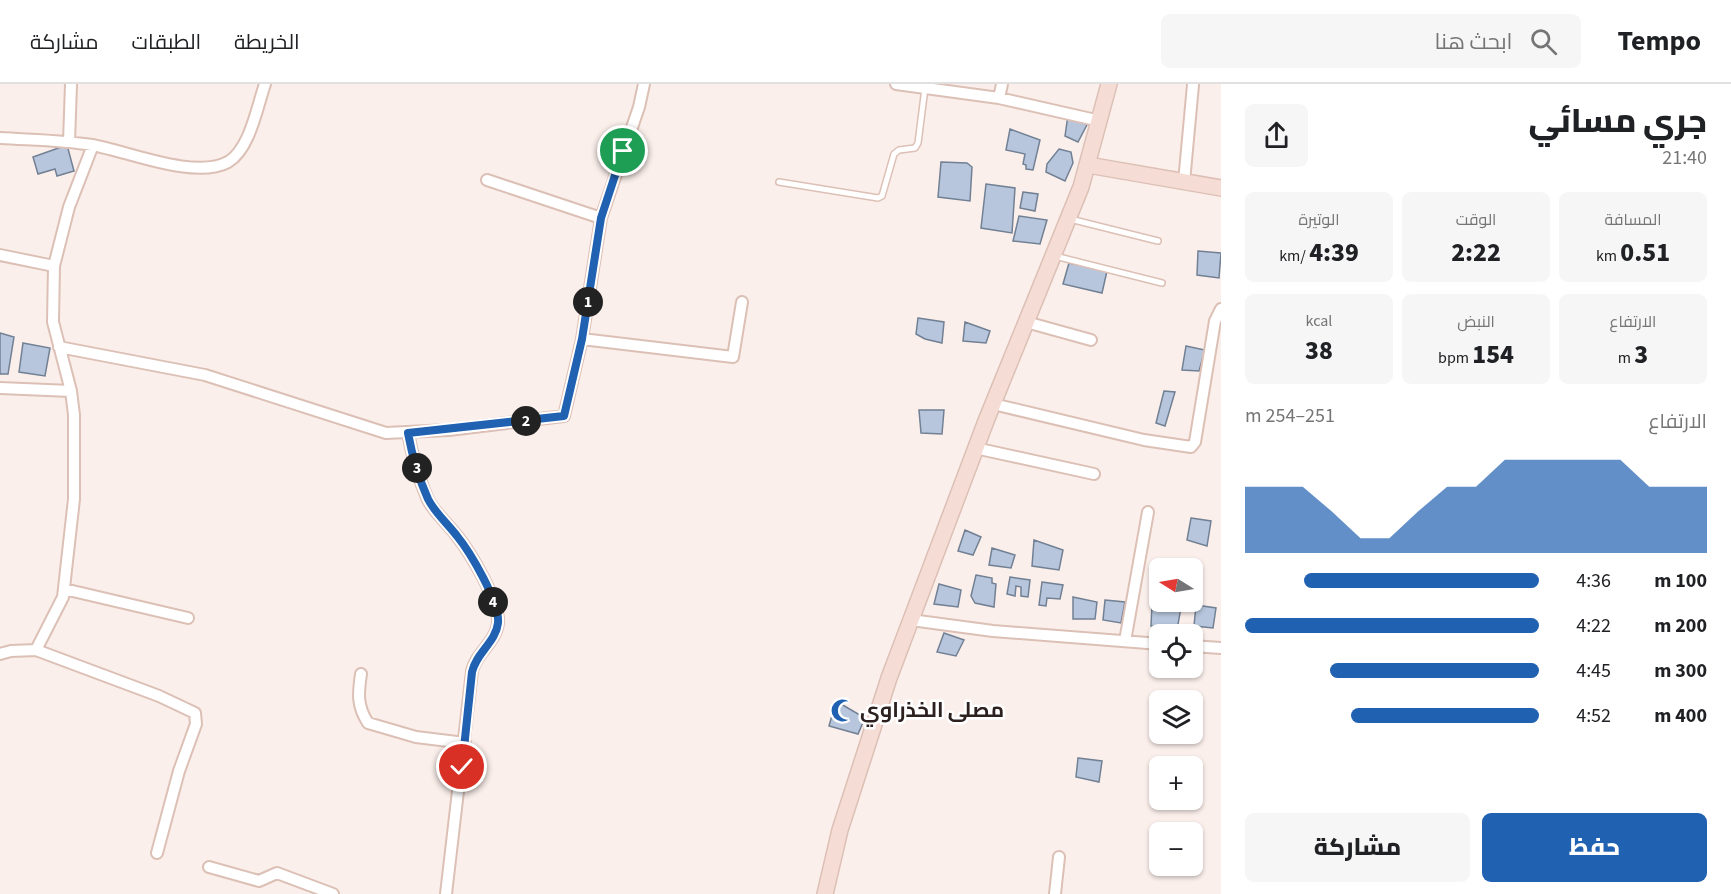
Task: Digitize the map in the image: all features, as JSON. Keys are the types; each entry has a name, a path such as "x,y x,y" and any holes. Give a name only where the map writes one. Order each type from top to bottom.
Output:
{"street":[{"path":"69,142 71,84"},
{"path":"0,138 69,142 203,168 229,162 243,145 265,84"},
{"path":"59,347 205,375 386,434 564,416 582,339 601,218 639,107 644,84"},
{"path":"896,84 999,98 1100,121"},
{"path":"999,98 1002,84"},
{"path":"825,894 840,830 910,620 975,448 1068,219 1088,165 1109,84"},
{"path":"1184,182 1193,85"},
{"path":"36,650 60,606 64,589 75,470 71,391 59,347 52,306 54,266 69,207 93,146"},
{"path":"1088,165 1221,188"},
{"path":"487,180 601,218"},
{"path":"0,255 54,266"},
{"path":"582,339 733,357 742,302"},
{"path":"993,404 1163,444 1191,447 1195,442 1215,321 1221,309"},
{"path":"1026,322 1091,340"},
{"path":"0,387 71,391"},
{"path":"408,433 429,501 458,536 475,564 496,608 498,623 494,635 474,663 446,894"},
{"path":"975,448 1094,474"},
{"path":"1125,641 1148,512"},
{"path":"64,589 188,618"},
{"path":"910,620 993,631 1149,643"},
{"path":"1203,647 1221,648"},
{"path":"0,654 36,650 159,696 195,713 196,724 157,853"},
{"path":"361,674 358,698 361,711 368,723 416,737 465,743"},
{"path":"1055,894 1059,857"},
{"path":"208,867 259,881 277,873 333,894"}],"lane":[{"path":"780,182 878,198 882,196 894,154 899,150 915,148 918,143 925,88"},
{"path":"1068,219 1158,241"},
{"path":"1053,255 1162,283"}],"building":[{"path":"1068,115 1089,121 1078,142 1065,136"},
{"path":"1010,129 1040,140 1033,170 1026,169 1026,165 1023,164 1025,154 1006,150"},
{"path":"67,145 74,171 57,176 55,169 38,174 33,157"},
{"path":"1059,149 1071,152 1073,163 1065,181 1046,172 1047,164"},
{"path":"941,162 967,163 972,167 970,201 938,197"},
{"path":"986,184 1015,188 1012,233 981,228"},
{"path":"1023,192 1038,194 1035,211 1020,208"},
{"path":"1019,216 1047,220 1040,244 1013,241"},
{"path":"1198,251 1221,253 1219,278 1197,275"},
{"path":"1069,263 1107,271 1102,293 1063,284"},
{"path":"918,318 944,322 942,343 916,334"},
{"path":"965,322 990,331 986,343 963,341"},
{"path":"0,333 14,337 8,374 0,374"},
{"path":"23,343 50,348 45,376 19,372"},
{"path":"1186,346 1205,350 1199,371 1182,370"},
{"path":"1164,391 1175,392 1165,426 1156,423"},
{"path":"919,410 944,410 942,434 921,433"},
{"path":"1191,518 1211,521 1207,546 1187,540"},
{"path":"965,530 981,537 973,555 958,551"},
{"path":"1034,540 1063,550 1059,570 1032,566"},
{"path":"992,548 1015,555 1011,568 989,565"},
{"path":"976,575 992,578 992,583 996,584 994,607 975,603 971,596"},
{"path":"1010,577 1030,580 1028,597 1021,596 1021,587 1016,586 1015,596 1007,594"},
{"path":"1042,582 1063,585 1060,599 1047,598 1046,606 1039,605"},
{"path":"939,584 961,590 958,607 934,604"},
{"path":"1073,597 1097,602 1095,619 1073,619"},
{"path":"1105,600 1125,602 1121,623 1103,620"},
{"path":"1203,606 1216,608 1213,628 1203,627 1203,624 1194,624 1195,612 1203,612"},
{"path":"1152,612 1180,612 1178,624 1151,624"},
{"path":"944,633 964,640 956,656 937,652"},
{"name":"مصلى الخذراوي","path":"836,701 865,718 858,734 829,726"},
{"path":"1078,758 1102,761 1099,782 1076,777"}],"place":[{"name":"مصلى الخذراوي","path":"842,710"}],"route":[{"path":"462,767 472,672 477,657 494,635 498,623 496,608 475,564 458,536 429,501 414,459 408,433 564,416 582,339 601,218 623,151"}]}
